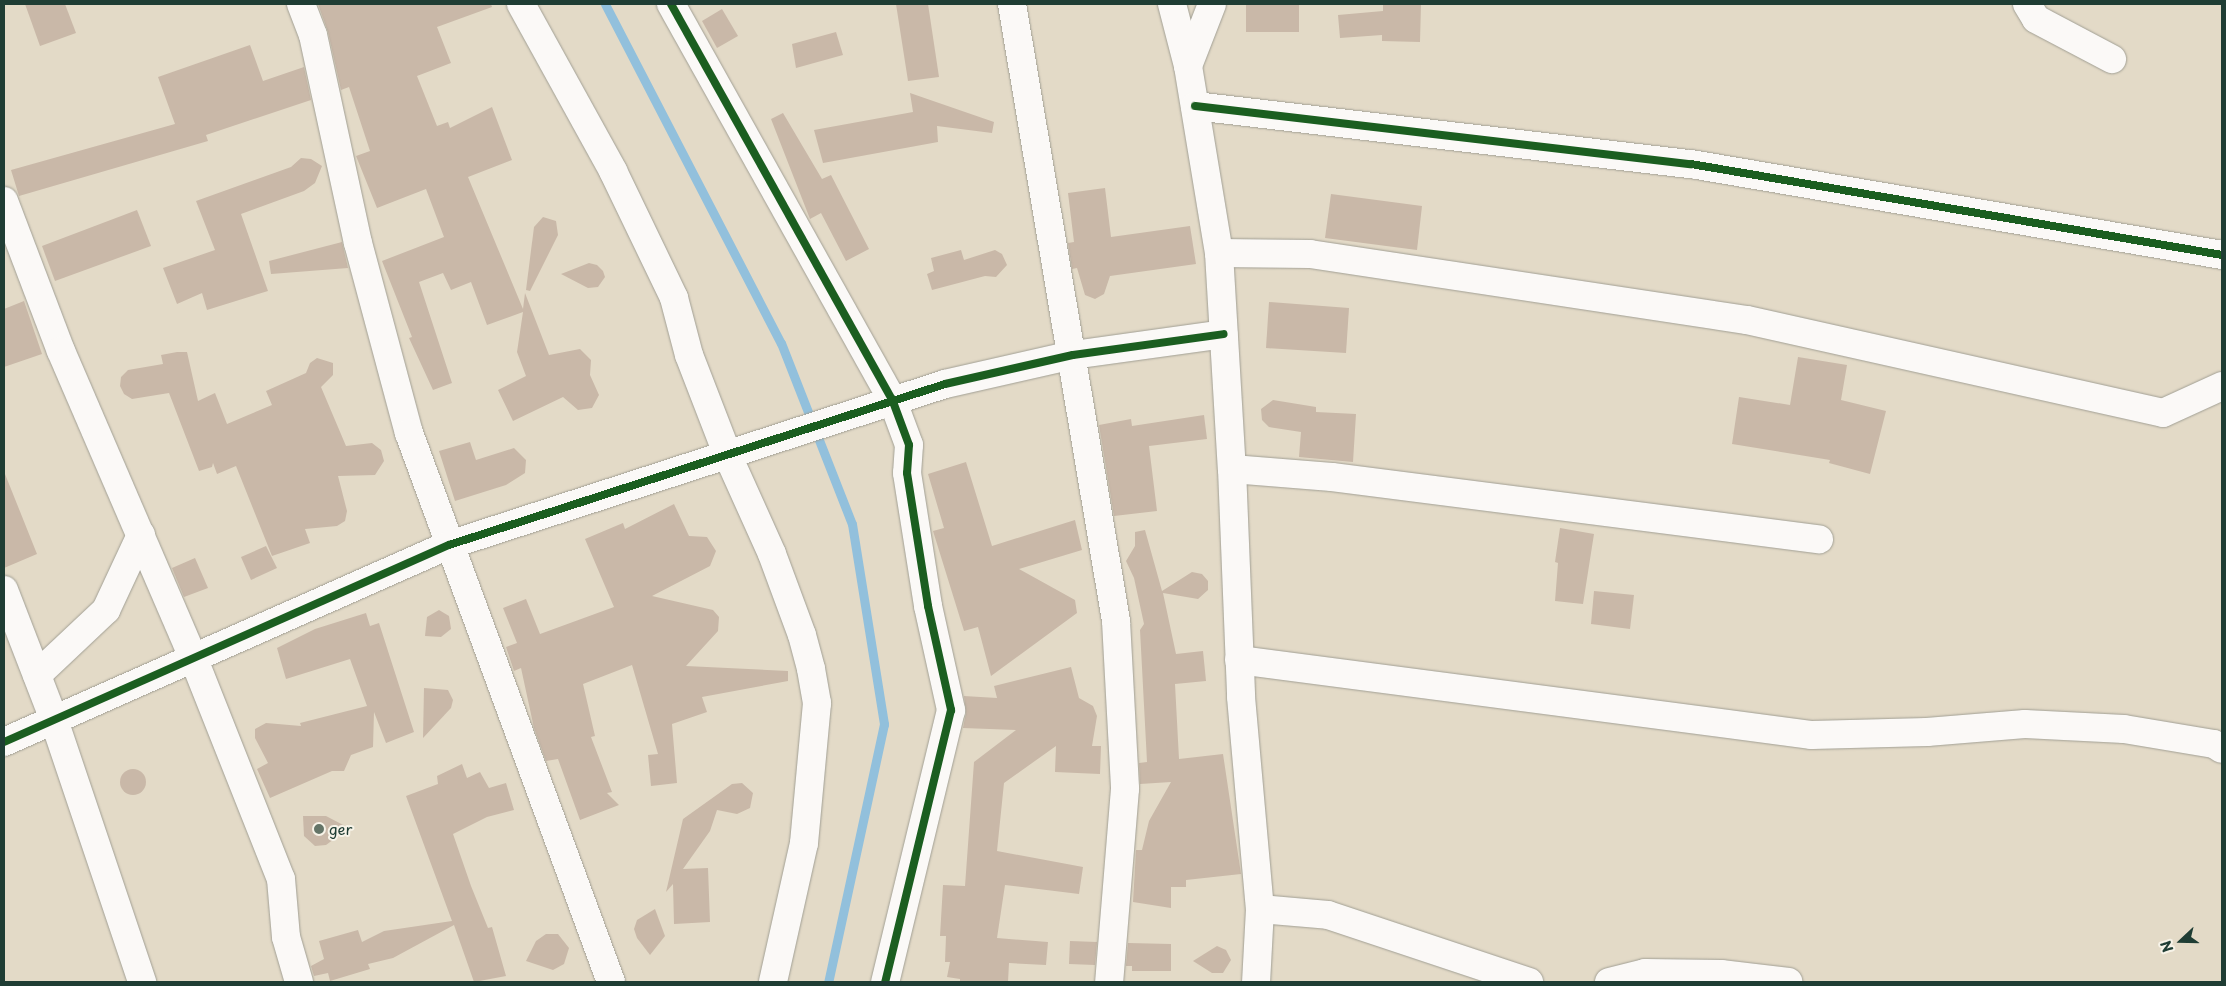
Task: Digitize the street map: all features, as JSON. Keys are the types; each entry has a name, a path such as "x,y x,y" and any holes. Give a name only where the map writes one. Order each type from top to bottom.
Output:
{"street":[{"path":"302,4 313,35 358,242 404,414 449,545 611,982"},
{"path":"521,4 613,171 674,298 689,355 728,456 772,554 802,634 817,703 804,843 773,982"},
{"path":"671,4 892,399 909,445 907,473 928,606 951,710 885,982"},
{"path":"1012,4 1073,355 1116,622 1125,789 1109,982"},
{"path":"1172,4 1188,66 1219,253 1232,469 1239,660 1260,909 1256,982"},
{"path":"1188,66 1212,4"},
{"path":"2027,4 2036,19 2112,59"},
{"path":"1195,106 1691,164 2222,255"},
{"path":"4,201 61,351 193,657 281,879 286,937 299,982"},
{"path":"1219,253 1310,254 1746,320 2163,413 2222,386"},
{"path":"4,742 53,717 449,545 728,456 892,399 1073,355 1224,334"},
{"path":"1232,469 1332,477 1819,539"},
{"path":"37,675 106,610 141,535"},
{"path":"4,590 53,717 142,982"},
{"path":"1239,660 1812,735 1927,732 2024,724 2124,729 2214,744 2222,749"},
{"path":"1260,909 1328,914 1530,982"},
{"path":"1609,982 1645,973 1721,974 1789,982"}],"building":[{"path":"25,4 65,4 76,33 40,46"},
{"path":"318,4 491,4 492,7 437,27 451,63 417,76 437,126 448,122 450,128 492,107 512,160 468,177 523,309 525,293 549,355 580,349 591,360 590,375 599,395 592,408 578,410 563,397 513,421 498,390 526,376 517,352 523,312 487,325 471,282 451,290 443,273 419,282 452,383 433,390 409,338 412,337 382,261 444,237 426,189 377,208 356,156 370,151 349,87 341,90 328,32"},
{"path":"896,4 928,4 939,77 908,81"},
{"path":"1246,4 1299,4 1299,32 1246,32"},
{"path":"1383,4 1421,4 1420,42 1382,41 1382,35 1340,38 1338,15 1383,11"},
{"path":"722,9 738,36 717,48 702,21"},
{"path":"836,32 843,55 796,68 792,44"},
{"path":"250,45 263,81 304,67 311,100 206,135 208,141 19,196 11,170 175,124 158,77"},
{"path":"910,93 994,122 992,133 937,126 938,142 823,163 814,130 913,112"},
{"path":"783,113 822,179 831,175 869,249 846,261 821,213 810,219 771,119"},
{"path":"301,158 311,159 322,166 315,183 304,191 241,214 268,291 207,310 202,293 177,304 163,268 215,250 196,201 291,167"},
{"path":"1105,188 1111,237 1190,226 1196,264 1110,276 1104,294 1095,299 1085,295 1077,268 1072,269 1068,243 1074,242 1068,193"},
{"path":"1331,194 1422,206 1417,250 1325,238"},
{"path":"137,210 151,246 55,281 42,246"},
{"path":"543,217 556,221 558,235 530,291 526,290 534,227"},
{"path":"342,242 348,268 271,274 269,261"},
{"path":"961,250 964,260 995,250 1002,254 1007,265 996,277 985,276 932,290 927,274 934,271 931,258"},
{"path":"589,263 597,265 603,271 605,277 598,287 588,288 561,274"},
{"path":"24,301 42,354 4,367 4,309"},
{"path":"1269,302 1349,308 1346,353 1266,348"},
{"path":"187,352 198,401 215,393 227,424 272,405 266,391 306,373 310,363 317,358 333,363 333,375 321,387 346,446 372,443 381,450 384,461 375,475 338,476 347,511 345,521 337,526 305,529 310,543 272,556 236,466 217,474 213,463 212,467 199,471 169,393 132,399 124,394 120,386 121,377 128,370 163,364 161,355"},
{"path":"1798,357 1847,365 1841,400 1886,411 1870,474 1829,463 1830,460 1732,444 1739,397 1790,405"},
{"path":"1273,400 1316,407 1316,412 1356,414 1353,462 1299,457 1301,432 1269,427 1262,420 1261,409"},
{"path":"1204,415 1207,439 1149,446 1157,511 1114,516 1099,425 1131,419 1132,426"},
{"path":"470,442 476,460 514,448 526,460 525,473 506,485 455,501 439,451"},
{"path":"966,462 992,546 1075,520 1082,550 1019,569 1075,600 1077,613 991,676 978,627 964,631 933,531 944,528 928,474"},
{"path":"4,475 37,554 4,568"},
{"path":"674,504 689,536 707,537 716,551 710,566 652,596 713,610 719,617 718,631 686,666 788,671 788,681 702,697 707,712 672,724 677,783 651,786 648,755 658,754 632,665 583,684 595,736 591,737 612,792 607,793 619,805 580,820 558,759 546,761 534,728 521,668 514,671 506,647 517,643 503,608 526,599 540,634 614,607 585,539 623,523 625,529"},
{"path":"1560,528 1594,534 1583,604 1555,601 1558,563 1555,562"},
{"path":"1145,530 1162,591 1192,572 1202,574 1208,581 1208,590 1198,599 1163,593 1176,654 1203,651 1206,681 1175,684 1179,759 1223,754 1241,874 1186,880 1186,887 1171,887 1171,908 1133,902 1136,850 1142,850 1149,821 1171,782 1140,784 1139,763 1147,762 1140,630 1144,624 1134,578 1126,561 1135,546 1135,532"},
{"path":"266,546 277,568 251,580 241,557"},
{"path":"195,558 208,588 184,597 172,568"},
{"path":"1594,591 1634,595 1630,629 1591,624"},
{"path":"439,610 449,616 451,629 441,637 425,636 427,617"},
{"path":"366,613 370,626 379,623 414,732 386,743 374,712 373,747 351,755 344,771 332,771 270,798 257,769 268,763 255,738 255,729 266,723 301,726 300,723 367,706 350,659 286,679 277,648 315,629"},
{"path":"1071,667 1079,698 1093,706 1097,716 1092,746 1101,746 1100,774 1055,772 1056,746 1004,783 997,851 1083,867 1079,894 1005,885 997,938 1048,942 1046,965 1009,963 1008,982 960,982 960,979 947,977 950,962 945,962 946,936 940,936 943,885 965,886 974,762 1016,730 963,728 966,713 964,696 997,698 994,686"},
{"path":"424,688 448,690 453,700 451,708 423,738"},
{"path":"462,764 467,778 480,772 489,788 506,783 514,810 487,817 453,834 488,928 492,927 506,976 474,982 454,925 393,958 368,964 370,969 330,981 328,973 314,976 311,966 324,959 319,941 358,930 362,942 384,931 452,921 406,796 438,784 437,776"},
{"path":"133,769 142,773 146,782 142,791 133,795 124,791 120,782 124,773"},
{"path":"742,783 753,793 750,808 737,814 717,810 710,831 683,869 708,868 710,922 674,924 673,884 666,892 683,819 732,784"},
{"name":"ger","path":"303,816 326,816 349,828 326,845 315,846 304,836"},
{"path":"655,909 665,936 650,955 637,938 634,929 637,920"},
{"path":"546,934 558,934 569,948 564,964 553,970 526,961 536,941"},
{"path":"1070,941 1097,942 1095,965 1069,964"},
{"path":"1128,943 1171,944 1171,971 1132,971 1132,966 1126,966"},
{"path":"1217,946 1226,950 1231,960 1223,973 1212,973 1193,961"}],"waterway":[{"path":"605,4 781,343 852,524 884,724 828,982"}],"cycle path":[{"path":"671,4 892,399 909,445 907,473 928,606 951,710 885,982"},
{"path":"1195,106 1691,164 2222,255"},
{"path":"4,742 449,545 945,384 1073,355 1224,334"}],"place":[{"name":"ger","path":"319,829"}]}
